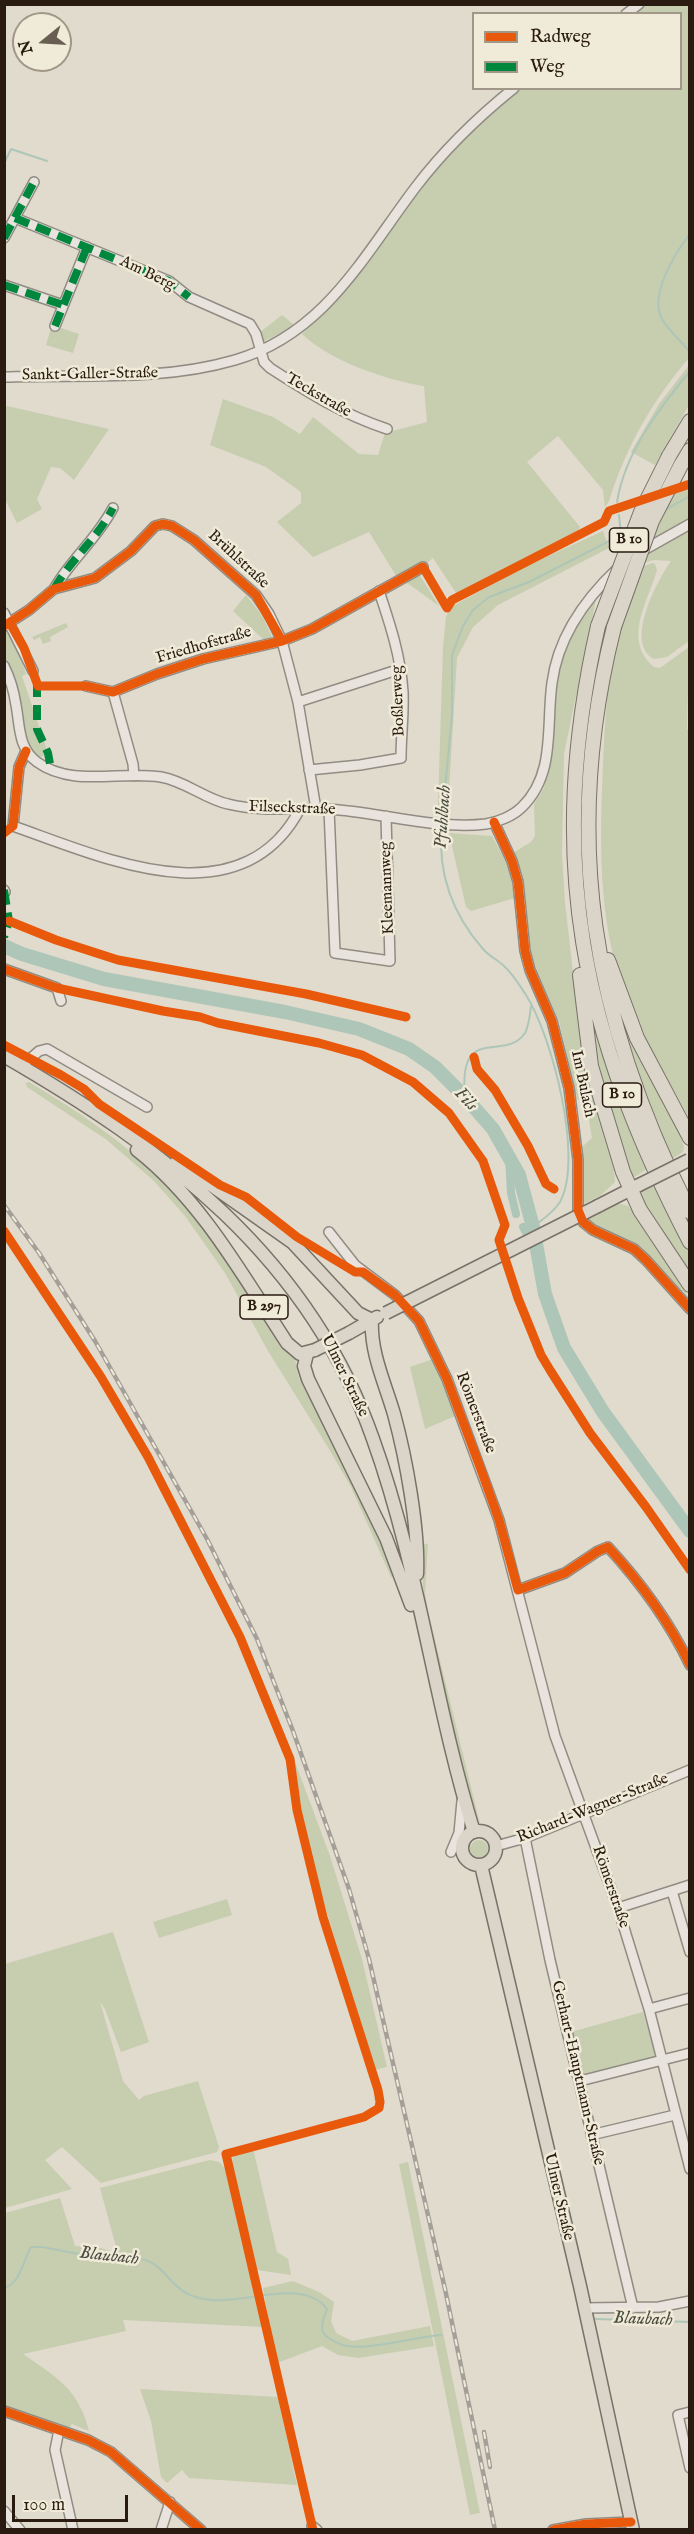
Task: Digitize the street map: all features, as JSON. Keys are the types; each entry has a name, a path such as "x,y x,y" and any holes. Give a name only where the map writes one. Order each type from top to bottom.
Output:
{"highway":[{"name":"B 10","path":"690,421 669,456 626,549 598,626 583,699 574,782 574,860 582,939 599,1022 622,1095 652,1166 690,1242"},
{"name":"B 10","path":"690,450 652,521 614,627 597,701 589,773 587,848 594,925 609,1006 650,1126 690,1212"},
{"name":"B 10","path":"594,925 604,945 616,987 637,1038 690,1138"},
{"path":"582,939 578,959 591,1066 606,1122 634,1188 690,1285"}],"main road":[{"name":"Ulmer Straße","path":"4,1056 148,1149 214,1202 276,1266 317,1322 355,1394 374,1439 416,1592 462,1793 474,1832"},
{"name":"B 297","path":"311,1352 300,1354 287,1343 227,1251 160,1170 130,1145 82,1112 79,1103 90,1103 144,1138 292,1242 358,1313 372,1320"},
{"path":"427,1641 415,1616 386,1538 308,1379 304,1366 311,1352 689,1159"},
{"path":"372,1320 371,1340 388,1391 402,1450 413,1521 417,1568 416,1592"},
{"path":"474,1832 491,1836 496,1846 492,1859 481,1864 468,1861 463,1852 464,1842 474,1832"},
{"name":"Ulmer Straße","path":"481,1864 632,2526"}],"street":[{"name":"Sankt-Galler-Straße","path":"4,377 130,377 185,370 234,360 279,342 307,324 350,279 416,186 453,144 512,90"},
{"path":"4,238 34,182"},
{"name":"Am Berg","path":"15,218 169,281 189,297 249,324 256,334 259,351"},
{"path":"55,326 87,247"},
{"path":"4,285 63,306"},
{"name":"Teckstraße","path":"259,351 270,368 324,402 353,418 387,429"},
{"path":"7,624 54,589 66,570 98,535 113,508"},
{"name":"Brühlstraße","path":"54,589 95,578 121,559 155,526 163,524 172,526 194,540 256,595 282,641 298,702 316,809"},
{"name":"Filseckstraße","path":"26,751 45,767 74,775 172,779 226,804 253,809 329,809 435,822 494,822 520,809 539,786 545,769 552,682 566,633 595,590 622,564 690,524"},
{"name":"Friedhofstraße","path":"113,692 203,658 282,641 312,629 423,567"},
{"name":"Boßlerweg","path":"309,770 401,758 403,693 400,669 393,631 379,591"},
{"path":"4,613 7,624 33,671"},
{"path":"4,666 16,702 21,738 26,751 19,767 13,826"},
{"path":"298,702 400,669"},
{"path":"86,686 113,692 133,764 134,776"},
{"path":"13,826 129,866 183,874 222,870 261,854 292,825 300,809"},
{"name":"Kleemannweg","path":"329,809 335,953 390,961 386,816"},
{"name":"Im Bulach","path":"494,822 512,861 518,882 525,951 530,970 552,1021 569,1088 578,1160 578,1210 583,1222 593,1230 634,1250 646,1260 690,1309"},
{"path":"4,832 13,826"},
{"path":"4,969 57,988 61,1001"},
{"path":"22,1066 39,1051 47,1049 147,1107"},
{"name":"Römerstraße","path":"329,1232 355,1265 395,1295 419,1321 447,1379 499,1520 555,1736 618,1908 649,2009 675,2115 685,2133 690,2169"},
{"path":"518,1590 565,1573 608,1546 634,1575 667,1620 690,1665"},
{"path":"679,1642 690,1638"},
{"name":"Richard-Wagner-Straße","path":"496,1846 525,1838 690,1770"},
{"path":"451,1852 459,1833 462,1793"},
{"name":"Gerhart-Hauptmann-Straße","path":"525,1838 550,1960 633,2308"},
{"path":"618,1908 690,1885"},
{"path":"672,1891 690,1952"},
{"path":"649,2009 690,1998"},
{"path":"579,2081 690,2053"},
{"path":"591,2135 675,2115"},
{"path":"584,2308 659,2307 690,2301"},
{"path":"4,2411 88,2440 111,2452 201,2529"},
{"path":"690,2412 678,2415 690,2468"},
{"path":"59,2430 55,2450 73,2529"},
{"path":"161,2529 170,2502"},
{"path":"4,2511 20,2529"},
{"path":"553,2529 586,2524 632,2526"}],"green space":[{"path":"635,5 689,5 689,358 663,391 642,425 623,462 609,501 605,507 603,490 558,436 527,462 580,527 578,532 458,596 433,558 417,571 439,606 395,574 369,532 313,557 277,522 301,503 301,492 266,467 210,445 223,399 273,417 300,434 313,417 359,454 378,455 385,433 427,422 424,386 359,368 328,353 302,334 353,282 350,279 416,186 513,90 682,90 682,12 623,12"},
{"path":"282,315 294,327 264,341 259,333"},
{"path":"52,325 79,334 73,353 46,345"},
{"path":"689,365 689,405 655,465 631,452 659,404"},
{"path":"7,406 109,429 74,480 60,468 51,467 37,499 42,509 17,523 5,499 4,409"},
{"path":"689,486 689,521 652,541 673,493"},
{"path":"689,529 689,641 667,657 654,659 646,651 642,640 643,626 658,582 671,561 654,560 643,563 648,552"},
{"path":"603,531 609,548 498,605 473,627 457,658 448,807 438,805 443,647 446,617 451,607 522,568"},
{"path":"655,564 657,570 640,620 640,645 654,667 660,668 689,647 687,729 690,730 689,1118 647,1041 625,993 609,938 602,879 605,720 612,664 634,587 642,567"},
{"path":"246,595 263,617 272,637 264,640 233,611"},
{"path":"596,600 564,754 562,855 565,903 582,1050 614,1170 615,1182 600,1196 581,1205 582,1147 592,1138 586,1102 577,1099 559,1021 529,948 525,893 513,853 531,842 535,836 534,804 544,788 547,773 554,703 562,662 580,621"},
{"path":"66,623 68,627 50,637 51,641 43,644 40,637 34,640 32,637"},
{"path":"4,626 24,648 18,651 26,674 22,676 48,753 35,761 26,751 5,666"},
{"path":"449,833 492,836 508,865 515,898 471,911 466,907"},
{"path":"613,992 684,1147 683,1152 670,1160 640,1085"},
{"path":"589,1006 610,1076 647,1169 631,1179 605,1093"},
{"path":"29,1082 81,1115 131,1152 180,1199 213,1240 286,1351 295,1359 299,1378 336,1445 397,1574 391,1577 351,1487 268,1351 225,1273 185,1216 154,1181 107,1140 27,1087 26,1083"},
{"path":"655,1184 689,1252 689,1282 646,1213 639,1193"},
{"path":"616,1203 628,1206 636,1215 689,1298 689,1307 648,1257 585,1220"},
{"path":"433,1359 455,1416 425,1429 410,1367"},
{"path":"419,1543 428,1544 425,1593 428,1611 480,1824 468,1789 426,1617"},
{"path":"295,1762 330,1856 362,1959 387,2067 374,2070 317,1879 299,1810"},
{"path":"479,1840 485,1843 488,1849 485,1855 479,1858 473,1855 470,1849 473,1843"},
{"path":"227,1899 232,1915 159,1938 153,1922"},
{"path":"113,1932 149,2042 121,2052 105,2009 100,2002 123,2081 139,2100 144,2096 198,2081 219,2147 217,2152 101,2183 62,2147 45,2160 72,2189 5,2208 5,1964"},
{"path":"643,2012 656,2058 583,2077 571,2032"},
{"path":"253,2148 277,2252 288,2259 291,2275 257,2270 231,2168 233,2157"},
{"path":"210,2160 219,2162 225,2168 263,2327 123,2320 126,2331 23,2354 65,2385 79,2404 89,2431 72,2424 69,2429 5,2407 5,2213 60,2198 75,2246 101,2248 118,2254 100,2188"},
{"path":"408,2162 480,2513 470,2515 399,2164"},
{"path":"293,2281 319,2292 334,2302 331,2321 336,2333 352,2341 430,2326 434,2346 358,2358 338,2355 322,2346 277,2363 263,2288"},
{"path":"140,2389 278,2397 297,2485 189,2478 182,2470 167,2483 161,2477 151,2421"}],"waterway":[{"path":"4,164 11,149 47,161"},
{"path":"690,234 671,263 659,298 662,319 690,352"},
{"path":"617,502 627,466 635,449 655,416 690,371"},
{"name":"Pfuhlbach","path":"663,511 690,496"},
{"path":"619,515 621,535"},
{"name":"Pfuhlbach","path":"442,822 452,715 452,655 463,626 473,610 489,597 529,582 627,532"},
{"name":"Pfuhlbach","path":"442,828 442,861 449,893 472,936 488,954 507,969 526,995 546,1038 562,1097 567,1128 566,1182 560,1202 548,1216 533,1227"},
{"name":"Fils","path":"4,946 22,954 104,979 285,1012 359,1029 409,1049 435,1067 493,1129 519,1175 533,1227 545,1294 564,1348 603,1412 690,1531"},
{"path":"465,1097 465,1074 469,1060 476,1052 485,1048 516,1041 525,1033 531,1006"},
{"path":"509,1157 511,1193 516,1214"},
{"path":"523,1227 541,1262"},
{"name":"Blaubach","path":"4,2288 18,2276 31,2247 42,2247 126,2263 137,2259 146,2260 153,2263 180,2289 203,2299 227,2300 290,2293 304,2295 317,2300 327,2309 322,2323 323,2332 330,2339 344,2345 367,2346 441,2335"},
{"name":"Blaubach","path":"596,2319 690,2322"}],"railway":[{"path":"4,1205 39,1253 95,1341 207,1539 257,1639 293,1731 349,1889 369,1959 445,2289 495,2530"},
{"path":"484,2432 490,2467"}],"marked path":[{"path":"4,238 34,182"},
{"path":"15,218 169,281 189,297"},
{"path":"55,326 87,247"},
{"path":"4,285 63,305"},
{"path":"54,589 113,508"},
{"path":"37,682 37,729 48,753 51,769"},
{"path":"4,890 9,921 4,937"}],"cycle path":[{"path":"447,608 452,600 604,522 609,511 690,484"},
{"path":"4,626 29,610 54,589 95,578 131,551 155,526 163,524 172,526 194,540 256,595 282,641"},
{"path":"10,623 24,648 38,686 86,686 113,692 203,659 282,641 312,629 423,567 447,608"},
{"path":"4,833 13,826 19,767 26,751"},
{"path":"494,822 512,861 518,882 525,951 530,970 552,1021 569,1088 578,1160 578,1210 583,1222 593,1230 634,1249 690,1309"},
{"path":"9,921 56,940 118,960 306,994 406,1017"},
{"path":"4,969 57,988 319,1043 362,1055 413,1082 449,1113 483,1161 505,1225 499,1240 518,1298 541,1355 590,1433 690,1570"},
{"path":"4,1045 84,1089 99,1104 220,1185 246,1197 297,1237 355,1272 363,1272 395,1295 419,1321 447,1379 499,1520 518,1590 565,1573 608,1547 654,1603 690,1665"},
{"path":"474,1057 477,1069 495,1090 528,1146 546,1184 554,1189"},
{"path":"4,1231 101,1377 148,1457 240,1637 290,1759 297,1810 323,1917 378,2090 379,2108 364,2117 226,2154 313,2530"},
{"path":"4,2411 88,2440 111,2452 201,2530"},
{"path":"553,2530 586,2524 631,2522"}]}
